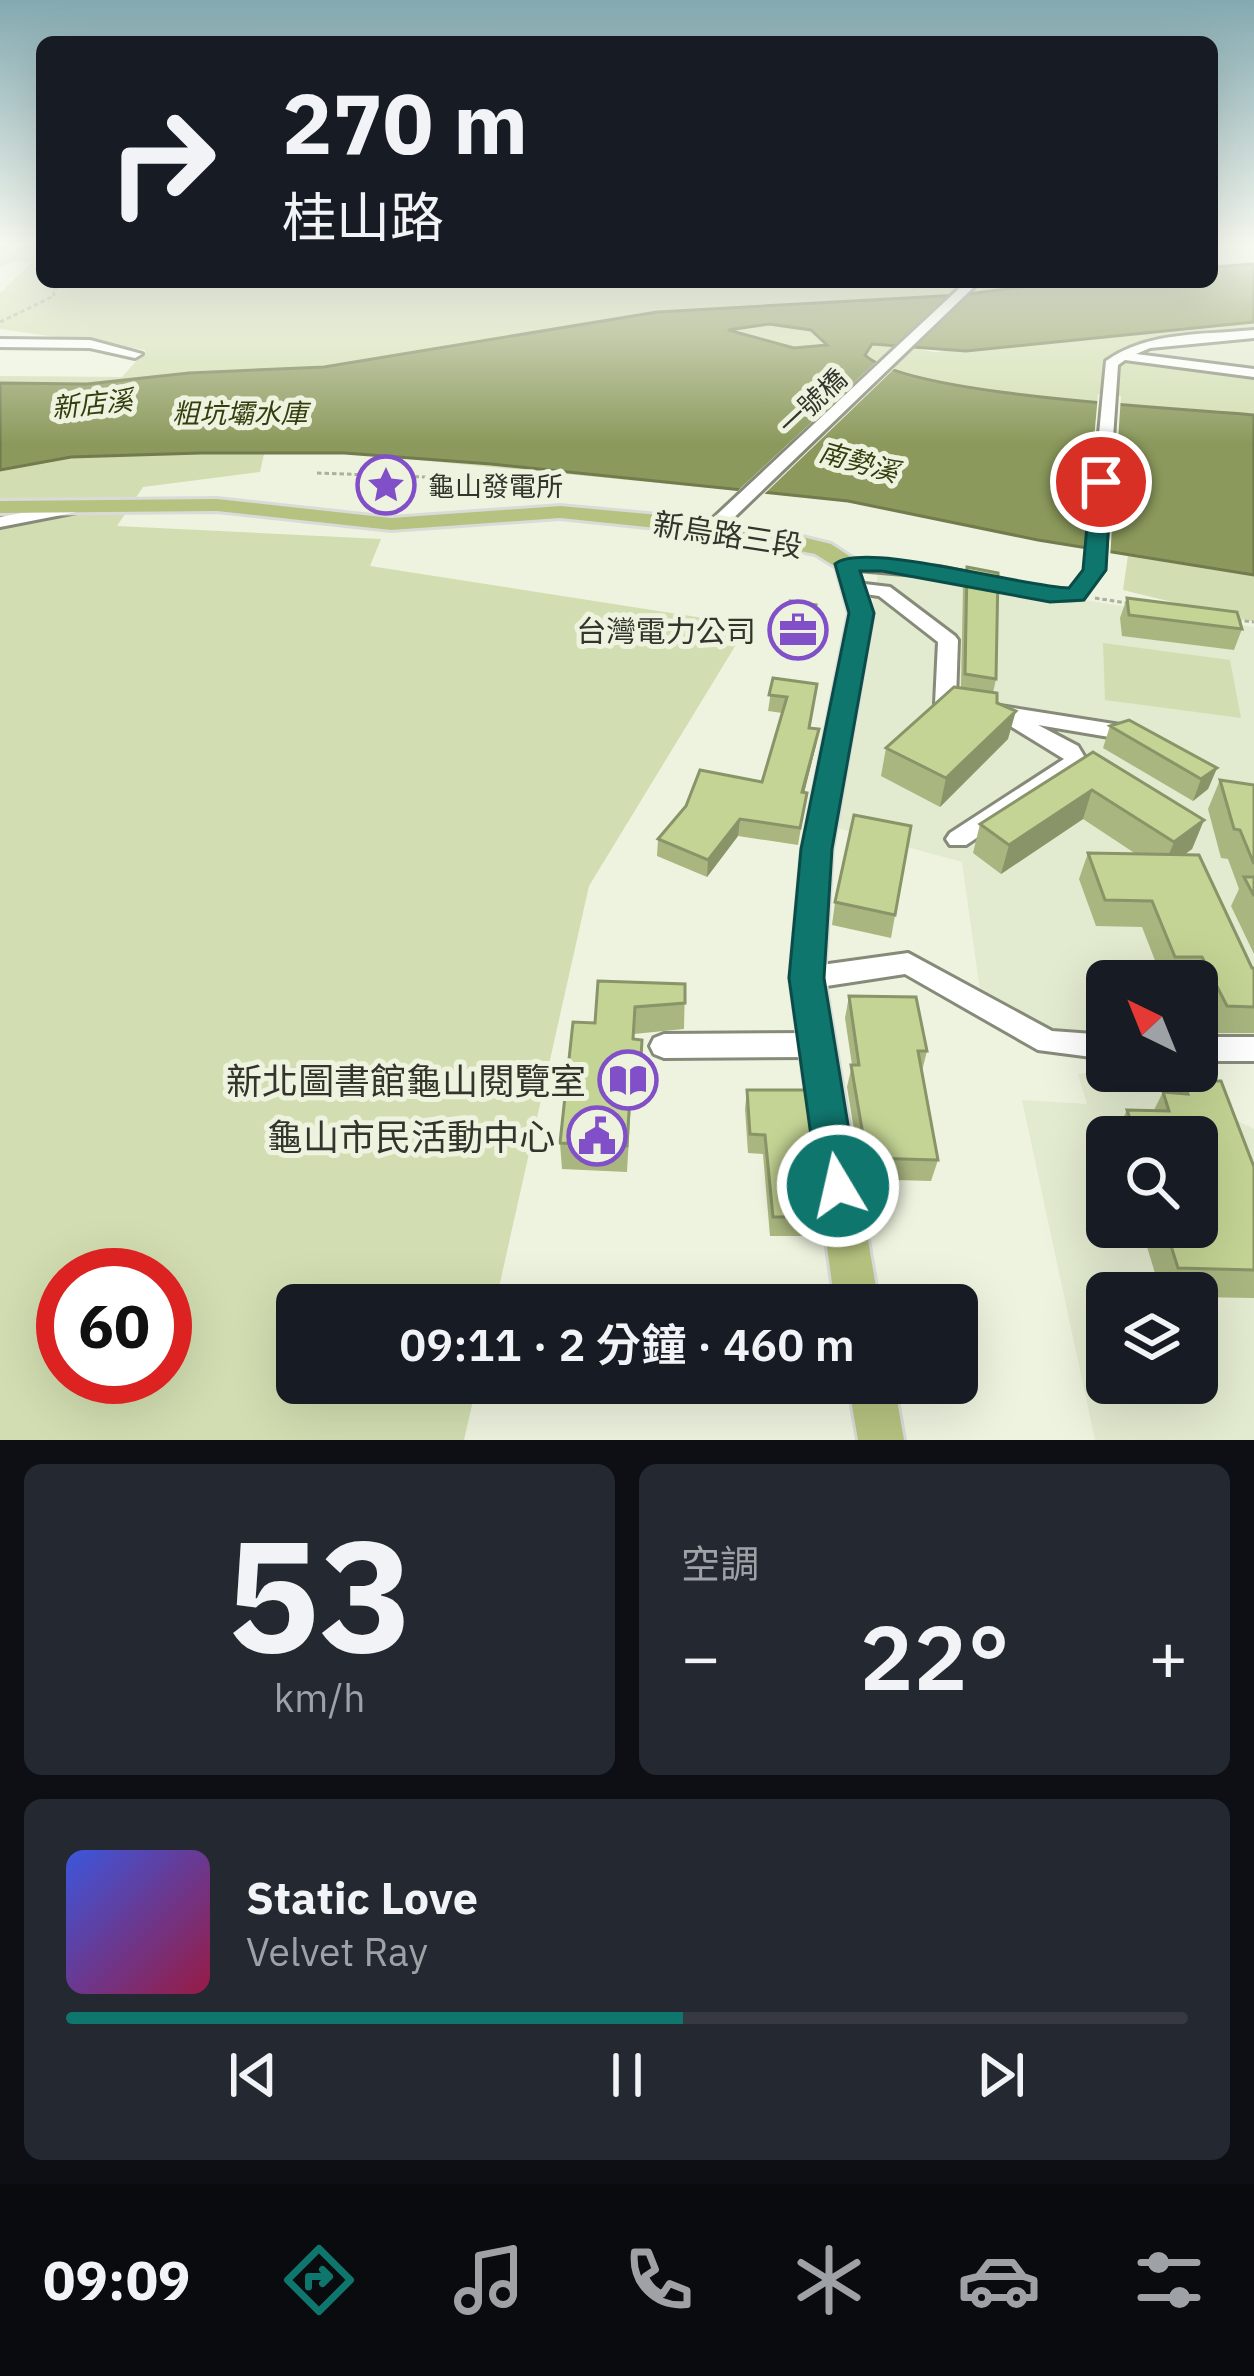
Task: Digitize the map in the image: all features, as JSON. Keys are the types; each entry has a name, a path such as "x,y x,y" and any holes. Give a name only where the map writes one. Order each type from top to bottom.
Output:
{"main road":[{"name":"新烏路三段","path":"0,508 217,505 355,523 534,512 714,527 823,549 851,576"},
{"path":"851,576 862,613 817,849 807,978 854,1284"},
{"path":"875,1404 881,1440"}],"street":[{"name":"一號橋","path":"714,527 944,309"},
{"path":"851,576 882,564 1050,595 1075,595 1095,570 1109,369 1122,356 1148,344 1254,334"},
{"path":"0,343 90,344 135,354"},
{"path":"1122,356 1254,373"},
{"path":"0,522 105,503"},
{"path":"851,576 884,591 948,640 944,704 1128,731 1146,741"},
{"path":"958,839 1076,761 1070,751 992,711"},
{"path":"807,978 908,963 1048,1042 1086,1045"},
{"path":"664,1046 815,1045"},
{"path":"1218,1048 1254,1049"}],"path":[{"path":"317,473 505,481 570,496"},
{"path":"1075,595 1142,605"},
{"path":"1232,619 1254,622"}],"shaded area":[{"path":"0,309 824,309 324,367 189,373 88,384 0,383 0,376 122,377 146,350 0,329"},
{"path":"1254,322 1254,336 1146,349 1150,356 1254,370 1254,521 691,336 769,324 935,352"},
{"path":"1254,336 1254,370 1150,356 1145,348"},
{"path":"334,397 1129,555 1254,575 1254,622 1123,590 1128,555 848,501 344,453 264,454 260,472 143,487 117,526 381,539 370,566 748,625 589,886 500,1284 276,1284 276,1404 472,1404 464,1440 0,1440 0,431"},
{"path":"878,573 953,580 1044,599 1071,598 1254,627 1254,1057 1218,1047 1218,960 1086,960 1086,1037 1056,1035 980,991 962,862 838,828"},
{"path":"1103,643 1230,660 1241,718 1105,700"},
{"path":"1086,1073 1086,1092 1169,1092 1254,1129 1254,1440 1095,1440 1087,1404 1218,1404 1218,1272 1086,1272 1086,1398 1022,1100 1087,1104 1078,1074"}],"water":[{"path":"1254,309 1254,322 966,351 872,344 865,355 891,369 933,381 988,390 1254,415 1254,575 1038,540 848,501 491,464 344,453 201,453 71,457 0,470 0,383 87,384 189,373 324,367 657,312","holes":["769,324 811,330 827,345 794,348 728,330"]}],"pier":[{"path":"878,360 895,368 758,500 730,498"},
{"path":"1098,394 1121,396 1110,558 1084,553"}],"building":[{"path":"967,567 998,573 996,679 965,674"},
{"path":"1127,598 1237,612 1242,629 1129,615"},
{"path":"790,601 816,605 809,632 783,628"},
{"path":"773,678 817,684 809,728 819,729 802,792 807,793 800,828 740,819 708,860 658,839 686,806 700,770 762,782 787,697 769,695"},
{"path":"954,687 997,693 997,703 1016,711 946,778 886,748"},
{"path":"1129,720 1217,768 1201,779 1110,726"},
{"path":"1093,752 1204,820 1174,842 1092,790 1009,845 980,824"},
{"path":"1220,780 1254,785 1254,864 1240,830 1234,829"},
{"path":"854,815 911,826 895,915 835,902"},
{"path":"1088,853 1199,855 1254,968 1254,1007 1227,1006 1218,988 1218,960 1175,957 1152,901 1105,900"},
{"path":"1244,877 1254,877 1254,896"},
{"path":"598,981 685,984 685,1003 635,1007 633,1039 642,1040 640,1077 631,1076 627,1146 560,1143 573,1022 595,1023"},
{"path":"849,996 916,997 927,1051 918,1051 938,1160 867,1158 851,1065 859,1065"},
{"path":"1221,1081 1254,1167 1254,1270 1178,1268 1172,1248 1218,1248 1218,1116 1129,1116 1127,1110 1169,1111 1163,1092 1218,1092"},
{"path":"747,1090 807,1090 825,1217 773,1217 765,1135 750,1134"}],"place":[{"name":"龜山發電所","path":"386,485"},
{"name":"台灣電力公司","path":"798,630"},
{"name":"新北圖書館龜山閱覽室","path":"628,1080"},
{"name":"龜山市民活動中心","path":"597,1136"}],"route":[{"path":"838,1186 807,978 817,849 862,613 846,564 882,564 1050,595 1075,595 1095,570 1101,482"}],"water label":[{"name":"新店溪","path":"92,403"},
{"name":"粗坑壩水庫","path":"240,412"},
{"name":"南勢溪","path":"859,461"}]}
